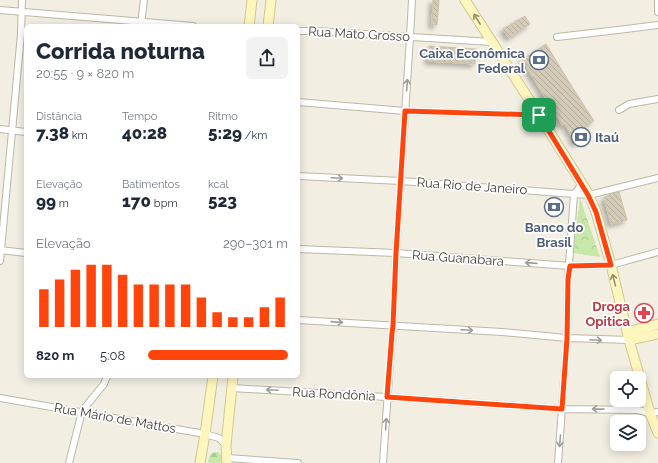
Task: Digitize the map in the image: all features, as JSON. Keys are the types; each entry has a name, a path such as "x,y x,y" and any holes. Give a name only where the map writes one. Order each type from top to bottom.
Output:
{"main road":[{"path":"249,24 252,0"},
{"path":"268,24 271,0"},
{"path":"465,0 582,184 596,212 611,265 628,336 654,413 658,433"},
{"path":"628,336 658,324"},
{"path":"628,336 658,334"},
{"path":"200,463 213,378"},
{"path":"227,461 226,445 233,378"}],"street":[{"path":"0,261 21,34 22,0"},
{"path":"0,10 141,24 144,0"},
{"path":"383,463 393,326 396,253 412,0"},
{"path":"658,0 658,12"},
{"path":"558,37 658,25"},
{"name":"Rua Mato Grosso","path":"300,31 492,42"},
{"path":"619,110 629,104 658,99"},
{"path":"300,102 405,111 539,115"},
{"path":"0,129 24,132"},
{"name":"Rua Rio de Janeiro","path":"300,176 401,180 588,195 658,178"},
{"path":"558,463 567,338 568,279 574,194 582,184"},
{"name":"Rua Guanabara","path":"300,249 396,253 570,266 611,265 658,252"},
{"path":"1,250 24,252"},
{"path":"300,320 502,332 567,338 628,336"},
{"path":"69,463 82,412 104,384 106,378"},
{"name":"Rua Rondônia","path":"232,388 562,409 638,410 654,413"},
{"name":"Rua Mário de Mattos","path":"0,398 205,434 219,438 226,445"},
{"path":"227,461 298,463"}],"green space":[{"path":"580,198 600,257 573,253"},
{"path":"218,452 222,456 223,463 208,463 210,455"}],"building":[{"path":"433,0 439,0 437,25 432,25"},
{"path":"525,16 530,24 509,38 503,29"},
{"path":"546,44 594,121 583,128 589,135 576,144 565,124 563,126 522,60"},
{"path":"429,46 476,49 475,64 428,61"},
{"path":"619,192 627,220 611,224 604,198 608,195"}],"place":[{"name":"Caixa Econômica Federal","path":"539,60"},
{"name":"Itaú","path":"581,137"},
{"name":"Banco do Brasil","path":"554,207"},
{"name":"Droga Opitica","path":"644,313"}],"route":[{"path":"405,111 539,115 588,195 596,212 611,265 570,266 568,279 567,338 562,409 387,397 393,326 405,111"}]}
